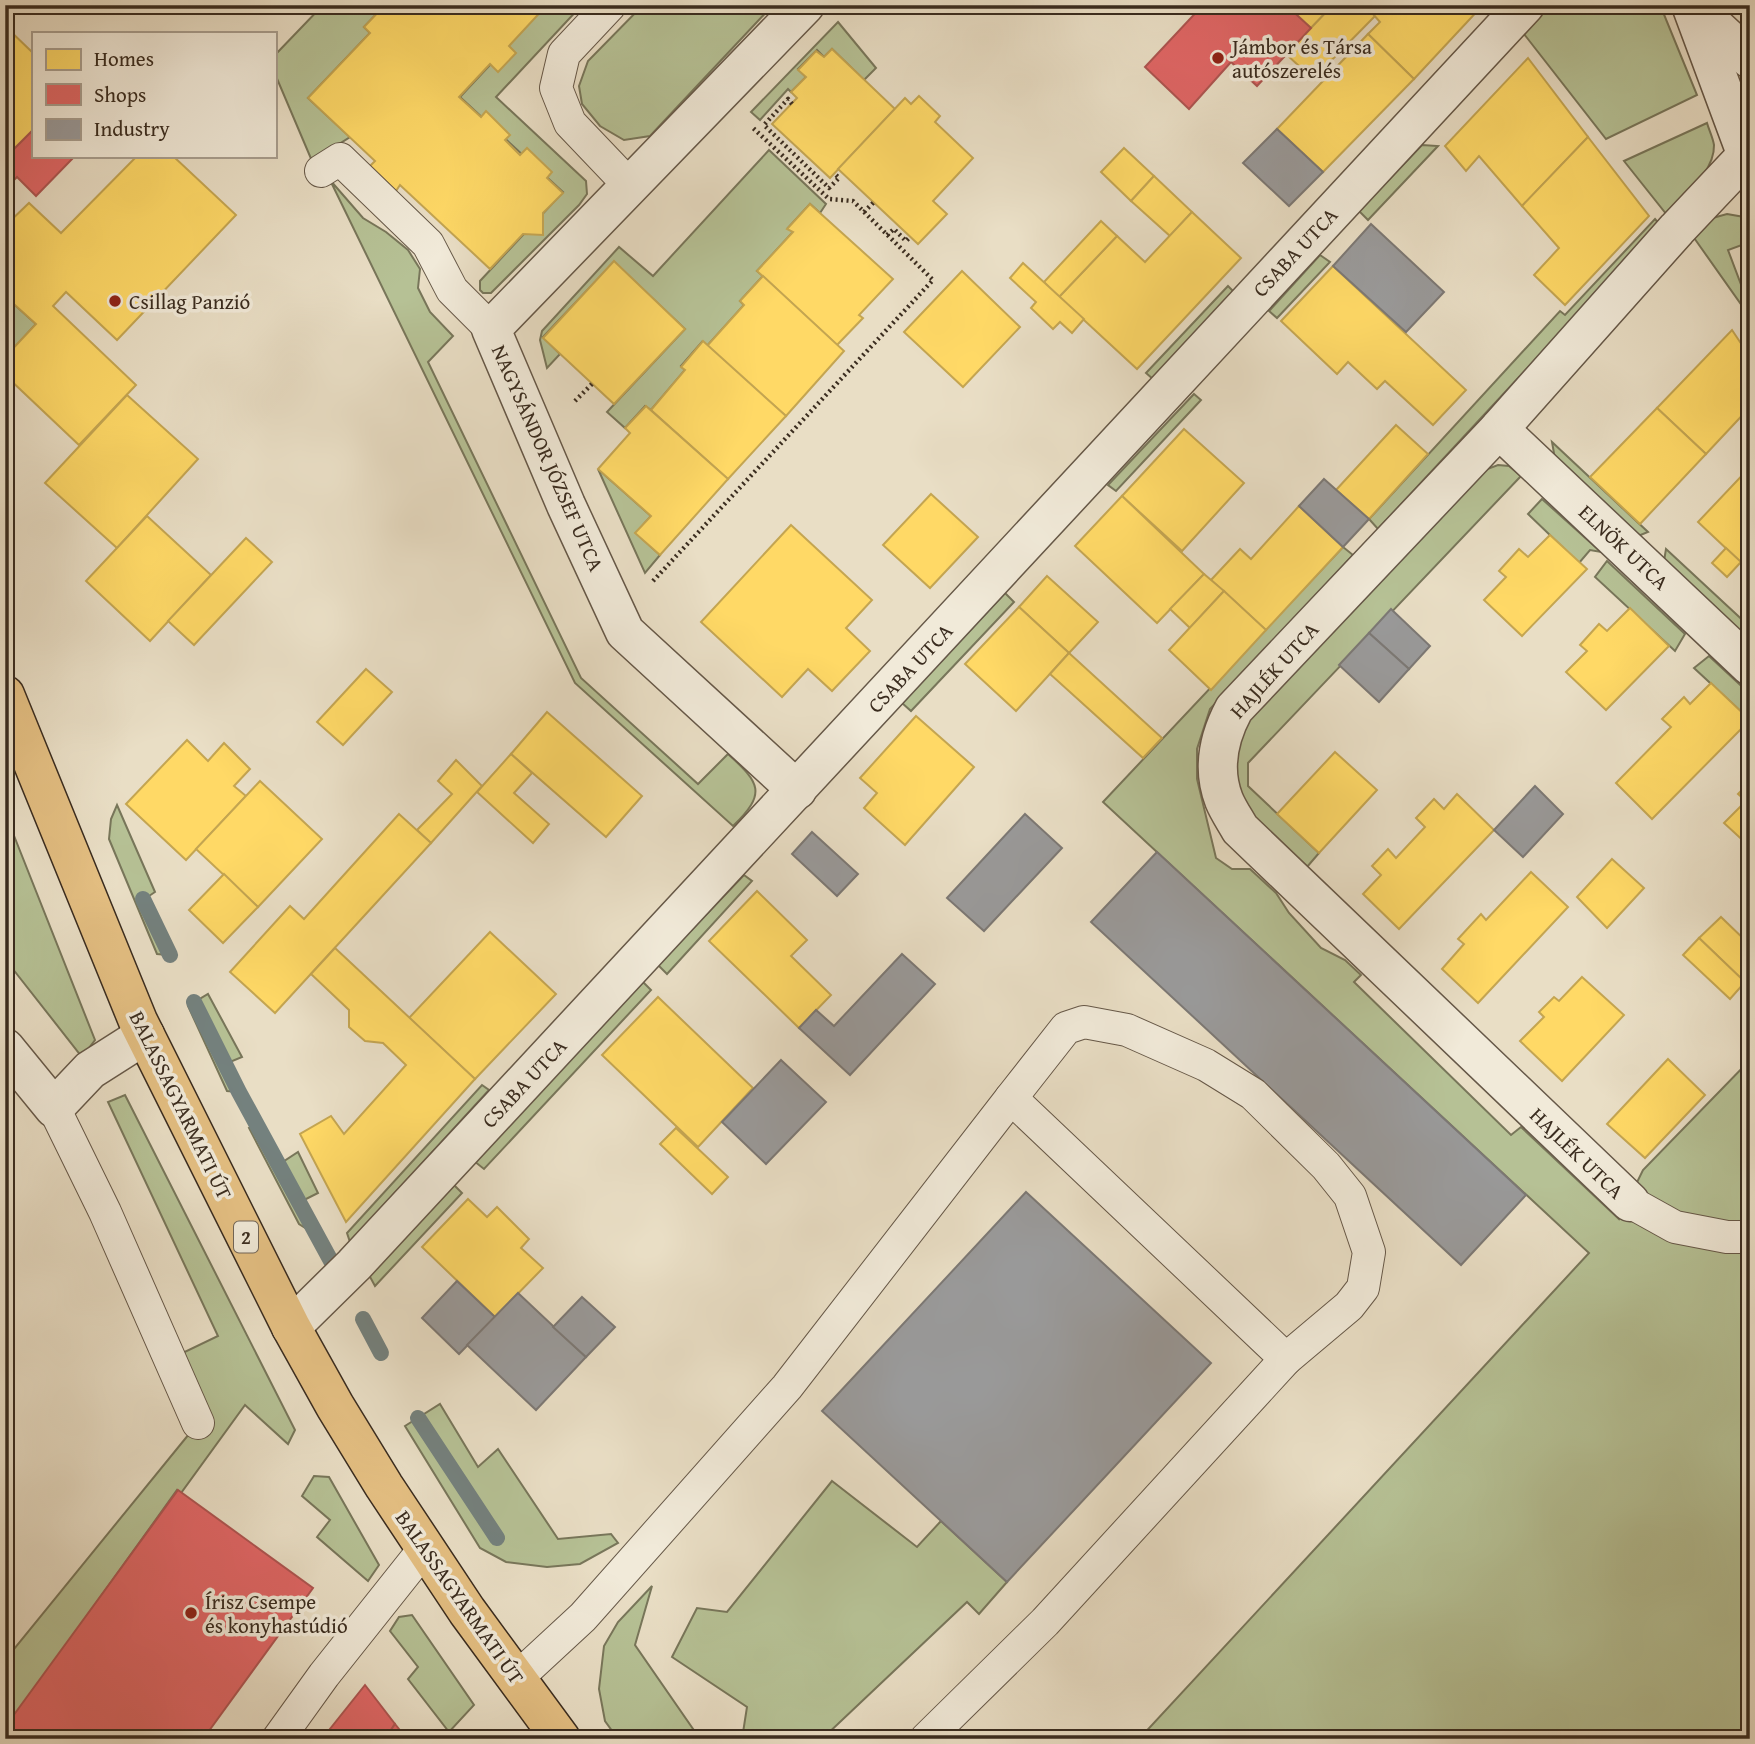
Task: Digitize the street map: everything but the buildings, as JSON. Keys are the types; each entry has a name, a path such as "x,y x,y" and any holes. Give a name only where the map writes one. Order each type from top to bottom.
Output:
{"main road":[{"name":"BALASSAGYARMATI ÚT","path":"5,695 145,1035 291,1327 384,1486 516,1679 561,1739"}],"street":[{"name":"NAGYSÁNDOR JÓZSEF UTCA","path":"797,790 625,632 491,329 805,5"},
{"name":"CSABA UTCA","path":"291,1327 354,1265 1525,5"},
{"path":"1691,5 1750,59"},
{"path":"1691,5 1748,160"},
{"name":"HAJLÉK UTCA","path":"1630,1202 1240,829 1224,799 1218,769 1218,752 1224,729 1234,709 1499,429 1677,229 1748,160"},
{"name":"ELNÖK UTCA","path":"1499,429 1750,666"},
{"path":"5,1048 54,1108 90,1070 145,1035"}],"lane":[{"path":"610,5 564,54 556,88 570,123 631,187"},
{"path":"321,171 340,159 428,244 452,290 491,329"},
{"path":"516,1679 583,1617 787,1387 1066,1028 1084,1023 1127,1030 1206,1065 1253,1094 1326,1166 1359,1187 1369,1252 1363,1288 1349,1306 1286,1359 1045,1622 926,1739"},
{"path":"1011,1098 1286,1359"},
{"path":"54,1108 105,1212 198,1423"},
{"path":"1630,1202 1675,1227 1727,1237 1750,1237"},
{"path":"278,1739 324,1675 425,1548"}],"path":[{"path":"618,618 933,280 853,201 829,199 718,95"},
{"path":"792,104 788,99 764,125 796,151 829,188 839,178 834,173"},
{"path":"788,160 796,151"},
{"path":"864,212 874,202"},
{"path":"887,235 894,229 906,241 910,237"}],"green space":[{"path":"323,5 385,5 364,27 370,33 308,98 350,137 312,161 276,76 276,54"},
{"path":"546,5 582,5 496,97 586,181 587,194 491,293 483,293 480,290 480,281 563,192 460,97"},
{"path":"643,5 773,5 650,136 624,140 600,126 582,104 579,86 588,61"},
{"path":"1548,5 1658,5 1697,95 1606,139 1524,34"},
{"path":"838,22 876,68 864,80 832,49 824,57 817,50 798,69 806,77 791,92 788,89 760,120 751,112"},
{"path":"1707,123 1714,145 1709,165 1697,183 1667,215 1624,161"},
{"path":"1422,145 1438,146 1368,220 1359,211"},
{"path":"769,150 826,204 820,213 810,204 788,228 793,232 757,271 763,276 740,301 744,305 707,346 702,342 681,366 685,370 651,410 645,406 625,428 607,412 685,329 614,262 543,337 560,354 547,368 540,340 542,331 619,247 653,276"},
{"path":"330,180 363,218 408,250 420,269 418,288 430,312 453,336 428,362 581,678 698,784 728,754 739,764 753,781 755,796 744,815 733,826 575,683"},
{"path":"1727,214 1744,217 1750,222 1750,242 1728,250 1745,295 1750,294 1750,317 1692,235 1709,219"},
{"path":"1655,219 1660,225 1378,529 1369,519 1560,311 1565,315"},
{"path":"1320,255 1330,262 1277,318 1269,311"},
{"path":"1228,286 1234,292 1153,379 1146,373"},
{"path":"5,296 36,324 5,358"},
{"path":"1194,394 1201,400 1116,491 1108,485"},
{"path":"1552,442 1648,532 1638,536 1555,459"},
{"path":"1498,465 1509,466 1521,476 1248,763 1248,786 1319,853 1307,867 1244,807 1237,787 1234,759 1247,721 1482,471"},
{"path":"598,469 651,516 636,533 660,555 645,573"},
{"path":"1542,499 1601,552 1590,550 1579,563 1528,514"},
{"path":"1343,547 1353,555 1210,709 1197,749 1197,779 1216,858 1232,869 1250,869 1276,893 1289,913 1321,948 1345,960 1361,975 1354,982 1511,1135 1521,1127 1619,1219 1643,1170 1750,1060 1750,1739 1139,1739 1589,1253 1103,802"},
{"path":"1666,549 1750,627 1750,642 1664,561"},
{"path":"1607,561 1685,634 1675,651 1595,577"},
{"path":"1005,593 1014,602 911,711 902,703"},
{"path":"1709,656 1750,694 1750,720 1694,668"},
{"path":"117,805 155,892 143,900 170,955 157,954 109,839 111,819"},
{"path":"5,813 95,1040 82,1057 5,959"},
{"path":"744,875 752,881 667,974 658,965"},
{"path":"643,982 651,990 484,1169 474,1161"},
{"path":"208,994 242,1057 225,1064 239,1092 227,1091 188,1006"},
{"path":"482,1085 489,1090 350,1242 347,1233"},
{"path":"125,1095 295,1430 288,1444 245,1405 181,1493 177,1490 5,1730 5,1660 198,1423 170,1359 218,1336 108,1102"},
{"path":"256,1124 278,1165 298,1152 318,1193 300,1202 318,1236 299,1224 249,1128"},
{"path":"454,1185 462,1193 375,1286 369,1275"},
{"path":"440,1404 478,1467 498,1449 558,1539 611,1534 618,1543 580,1564 547,1567 506,1562 480,1548 405,1426"},
{"path":"314,1476 329,1477 379,1565 368,1581 317,1537 330,1520 302,1496"},
{"path":"832,1481 917,1547 941,1521 1007,1582 979,1614 967,1602 822,1739 742,1739 747,1707 672,1657 697,1608 727,1612"},
{"path":"652,1586 635,1645 700,1739 618,1739 605,1721 599,1689 604,1646 618,1622"},
{"path":"412,1615 474,1705 449,1732 408,1679 418,1667 390,1631 399,1617"}],"waterway":[{"path":"143,899 170,955"},
{"path":"194,1002 239,1092 331,1261"},
{"path":"363,1319 381,1353"},
{"path":"418,1418 497,1538"}],"place":[{"name":"Jámbor és Társa autószerelés","path":"1218,58"},
{"name":"Csillag Panzió","path":"115,301"},
{"name":"Írisz Csempe és konyhastúdió","path":"191,1613"}]}
